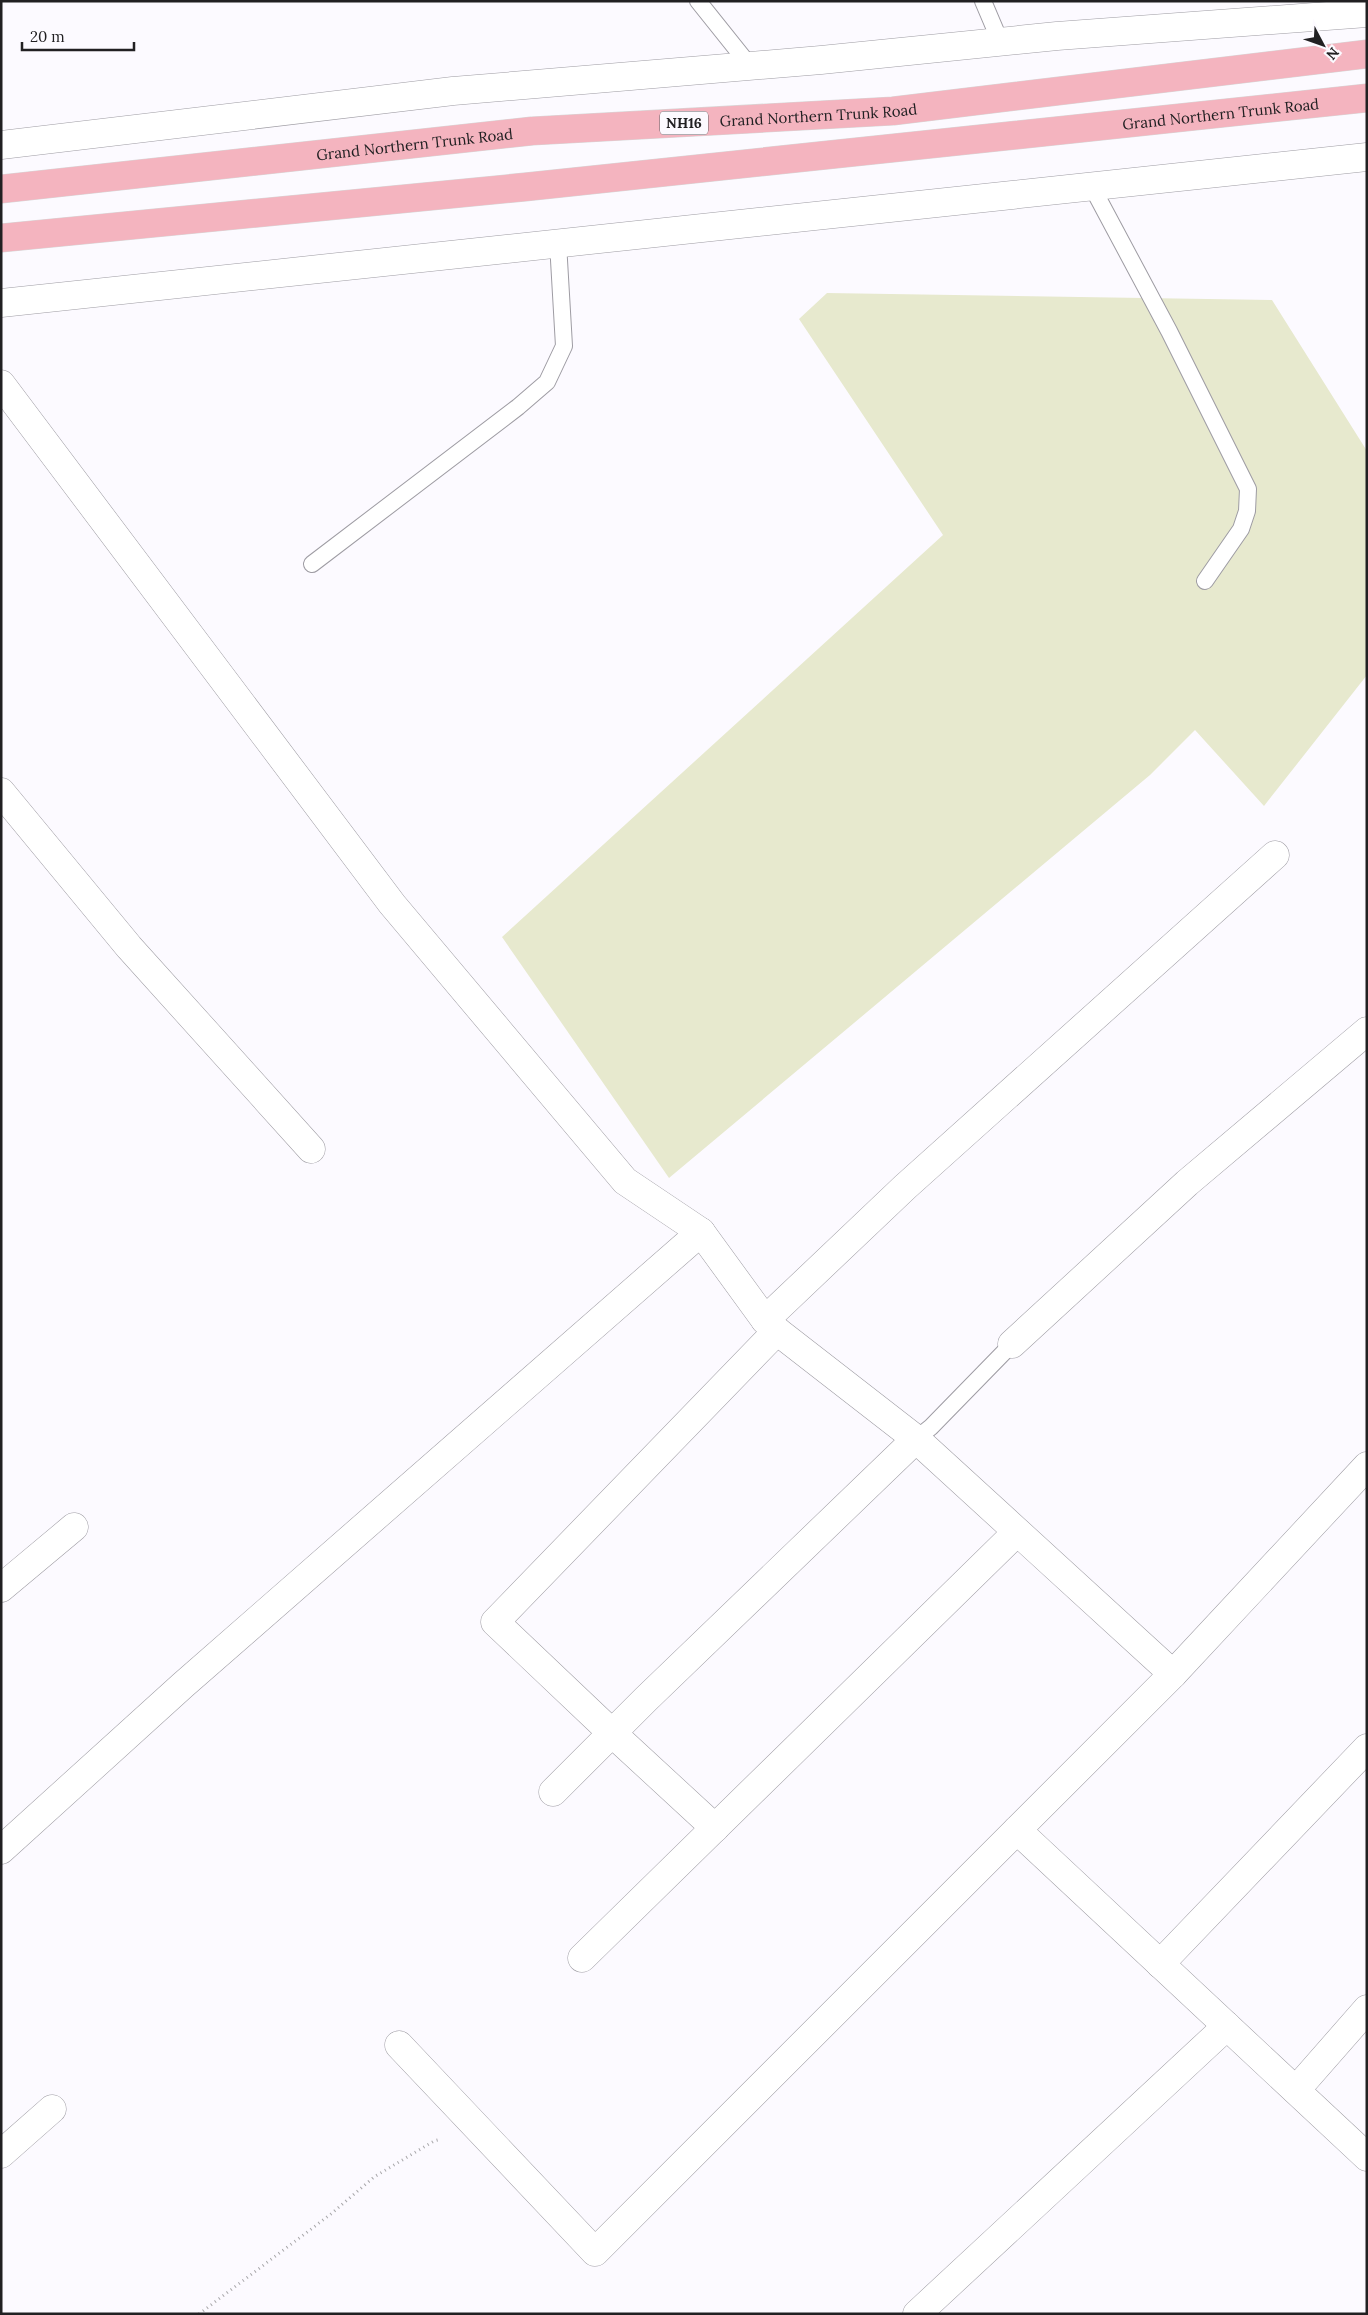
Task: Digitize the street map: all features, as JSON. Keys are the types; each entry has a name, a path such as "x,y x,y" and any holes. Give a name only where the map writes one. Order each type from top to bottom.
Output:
{"highway":[{"name":"Grand Northern Trunk Road","path":"1,189 532,131 893,111 1367,54"},
{"name":"Grand Northern Trunk Road","path":"1,238 525,188 1367,98"}],"street":[{"path":"1,145 453,91 750,66 1000,41 1362,9"},
{"path":"1,303 1367,157"},
{"path":"1,384 392,904 625,1181 701,1232 771,1325 916,1439 1173,1674"},
{"path":"1,792 128,947 311,1149"},
{"path":"716,1828 495,1622 771,1325 905,1187 1275,855"},
{"path":"1012,1344 1187,1183 1367,1031"},
{"path":"1,1850 190,1679 701,1232"},
{"path":"553,1792 916,1439"},
{"path":"399,2045 595,2252 1173,1674 1367,1466"},
{"path":"1,1588 74,1527"},
{"path":"582,1958 1017,1532"},
{"path":"1160,1964 1367,1748"},
{"path":"1017,1830 1367,2157"},
{"path":"1296,2090 1367,2009"},
{"path":"917,2314 1227,2026"},
{"path":"1,2154 52,2109"}],"lane":[{"path":"698,1 750,66"},
{"path":"983,1 1000,41"},
{"path":"1091,185 1169,331 1248,489 1247,511 1242,529 1205,581"},
{"path":"312,564 518,407 547,382 564,346 558,243"},
{"path":"916,1439 931,1427 1012,1344"}],"path":[{"path":"199,2314 331,2214 374,2178 434,2141 480,2129"}],"green space":[{"path":"827,293 1272,300 1367,451 1367,675 1264,806 1195,730 1150,775 669,1178 502,937 943,535 799,319"}]}
